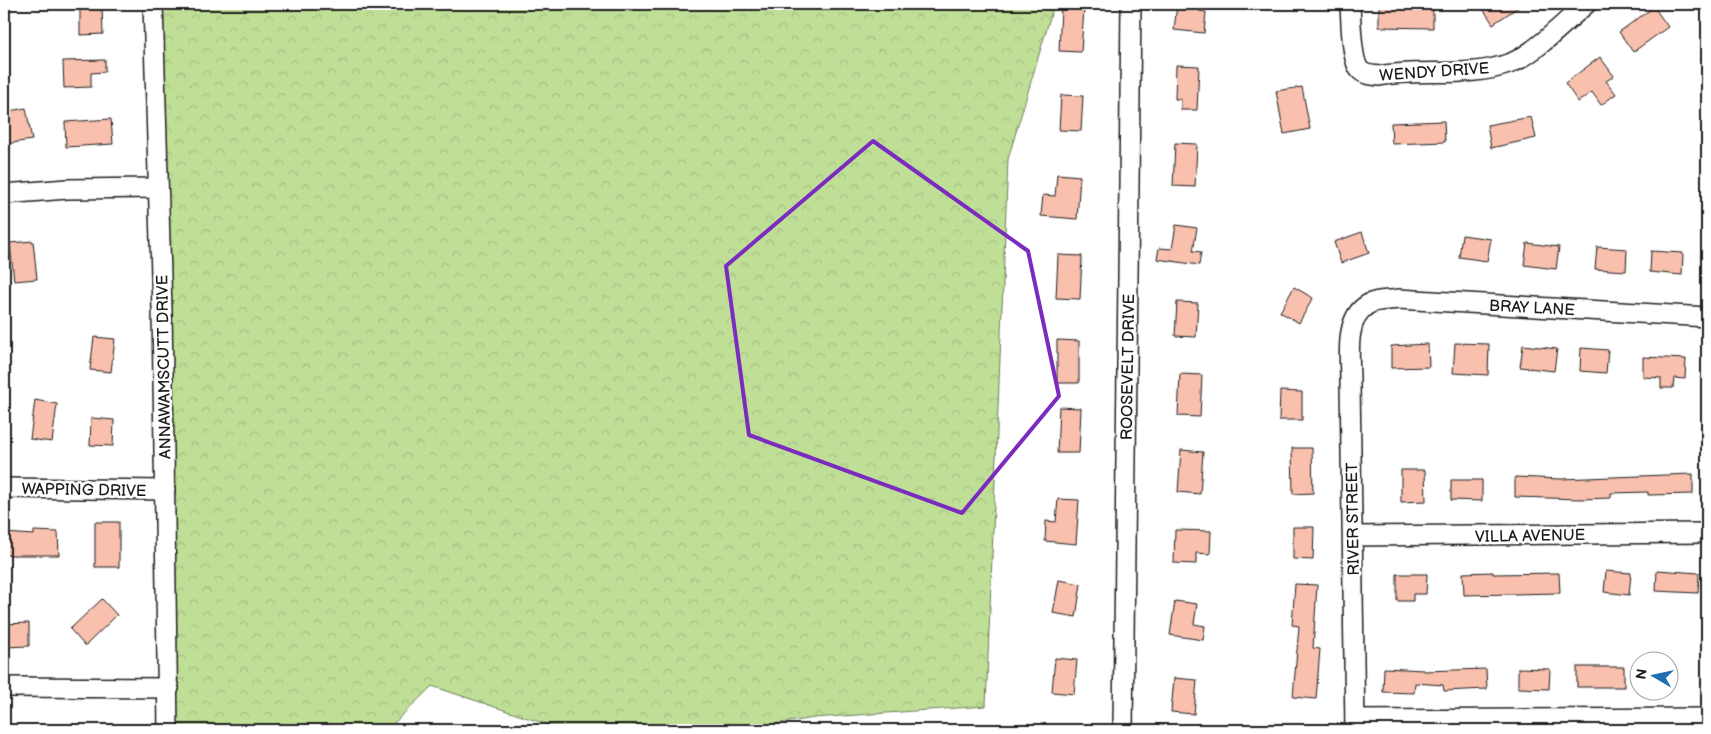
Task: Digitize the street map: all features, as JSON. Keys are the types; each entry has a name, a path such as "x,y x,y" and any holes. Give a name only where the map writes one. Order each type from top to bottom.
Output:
{"street":[{"name":"ANNAWAMSCUTT DRIVE","path":"153,4 165,490 169,688 168,730"},
{"name":"ROOSEVELT DRIVE","path":"1123,730 1131,4"},
{"name":"WENDY DRIVE","path":"1350,4 1354,50 1359,68 1362,72 1379,76 1491,69 1513,63 1537,46 1586,4"},
{"path":"4,194 67,189 158,188"},
{"name":"BRAY LANE","path":"1360,310 1368,304 1398,299 1707,317"},
{"name":"RIVER STREET","path":"1354,725 1350,356 1351,331 1360,310"},
{"name":"WAPPING DRIVE","path":"4,488 165,490"},
{"name":"VILLA AVENUE","path":"1353,536 1707,533"},
{"path":"4,687 169,688"},
{"path":"1354,725 1707,718"}],"highlighted area":[{"path":"873,141 1028,251 1059,396 962,513 749,435 726,266"}],"green space":[{"path":"156,4 1054,4 1008,159 986,706 814,718 738,730 592,730 552,726 432,686 387,730 176,730"}],"building":[{"path":"1177,4 1200,4 1199,11 1206,12 1204,33 1174,30"},
{"path":"1379,4 1433,5 1433,28 1379,27"},
{"path":"1480,4 1523,4 1493,24"},
{"path":"102,7 103,34 80,35 80,8"},
{"path":"1654,7 1668,27 1633,52 1619,32"},
{"path":"1061,8 1084,9 1081,52 1059,51"},
{"path":"1600,57 1614,76 1606,81 1616,94 1601,105 1592,92 1578,102 1565,83"},
{"path":"105,60 105,72 91,73 91,87 64,88 63,61"},
{"path":"1176,65 1199,66 1197,110 1181,110 1181,99 1175,99"},
{"path":"1302,87 1310,129 1284,134 1276,91"},
{"path":"1061,95 1083,96 1081,131 1059,130"},
{"path":"26,108 32,140 5,144 4,112"},
{"path":"1531,117 1536,138 1491,148 1487,125"},
{"path":"111,119 113,144 66,147 65,122"},
{"path":"1444,121 1445,142 1392,144 1391,123"},
{"path":"1175,143 1197,144 1195,187 1173,186"},
{"path":"1057,174 1080,176 1077,219 1041,216 1043,195 1055,196"},
{"path":"1176,225 1197,228 1193,251 1201,252 1199,265 1157,259 1159,248 1172,249"},
{"path":"1362,232 1369,253 1341,263 1334,242"},
{"path":"1462,235 1491,239 1487,261 1459,257"},
{"path":"33,241 37,279 14,281 10,243"},
{"path":"1527,243 1559,247 1556,269 1524,265"},
{"path":"1597,247 1627,249 1626,271 1595,269"},
{"path":"1651,251 1683,253 1682,275 1650,272"},
{"path":"1058,255 1082,256 1080,299 1056,298"},
{"path":"1294,287 1313,298 1299,323 1280,312"},
{"path":"1177,302 1198,303 1196,337 1175,336"},
{"path":"94,337 115,339 111,372 90,370"},
{"path":"1057,340 1079,341 1079,383 1057,383"},
{"path":"1455,343 1489,344 1488,375 1453,373"},
{"path":"1428,344 1429,367 1391,368 1391,346"},
{"path":"1523,345 1557,349 1554,371 1520,367"},
{"path":"1581,348 1608,350 1606,373 1580,371"},
{"path":"1643,357 1686,359 1685,379 1674,378 1673,388 1661,388 1661,378 1643,377"},
{"path":"1180,374 1202,375 1200,417 1178,416"},
{"path":"1280,391 1302,392 1302,420 1279,420"},
{"path":"35,400 57,404 52,442 30,439"},
{"path":"1059,407 1081,408 1079,453 1057,453"},
{"path":"91,418 114,420 113,446 90,445"},
{"path":"1292,448 1312,448 1313,493 1293,494"},
{"path":"1181,450 1203,452 1200,494 1178,492"},
{"path":"1401,470 1425,470 1426,501 1401,502"},
{"path":"1693,474 1693,494 1648,495 1648,492 1611,493 1611,498 1581,499 1515,497 1515,477 1560,479"},
{"path":"1451,480 1482,480 1482,501 1451,500"},
{"path":"1058,499 1079,500 1076,544 1045,541 1046,521 1056,522"},
{"path":"95,522 119,522 119,567 95,567"},
{"path":"1293,527 1314,527 1313,560 1293,559"},
{"path":"1175,530 1211,531 1210,554 1196,553 1196,564 1174,563"},
{"path":"34,531 58,532 59,555 4,555 4,533 34,535"},
{"path":"1657,570 1699,573 1698,593 1656,591"},
{"path":"1606,571 1631,573 1629,595 1604,592"},
{"path":"1493,572 1493,574 1559,573 1560,593 1464,595 1463,573"},
{"path":"1397,574 1427,574 1426,594 1413,594 1413,601 1397,601"},
{"path":"1059,580 1081,584 1076,617 1053,613"},
{"path":"1295,584 1317,585 1313,648 1320,649 1316,699 1293,697 1299,626 1292,625"},
{"path":"102,599 117,615 85,646 70,629"},
{"path":"1175,601 1197,604 1194,624 1205,626 1203,640 1170,635"},
{"path":"29,623 29,646 4,647 4,624"},
{"path":"1055,658 1077,660 1074,694 1052,692"},
{"path":"1577,667 1624,667 1624,687 1577,687"},
{"path":"1384,668 1424,671 1486,669 1487,689 1444,691 1443,685 1415,683 1414,693 1383,692"},
{"path":"1518,668 1550,669 1549,689 1518,688"},
{"path":"1174,678 1197,680 1194,714 1171,712"}]}
